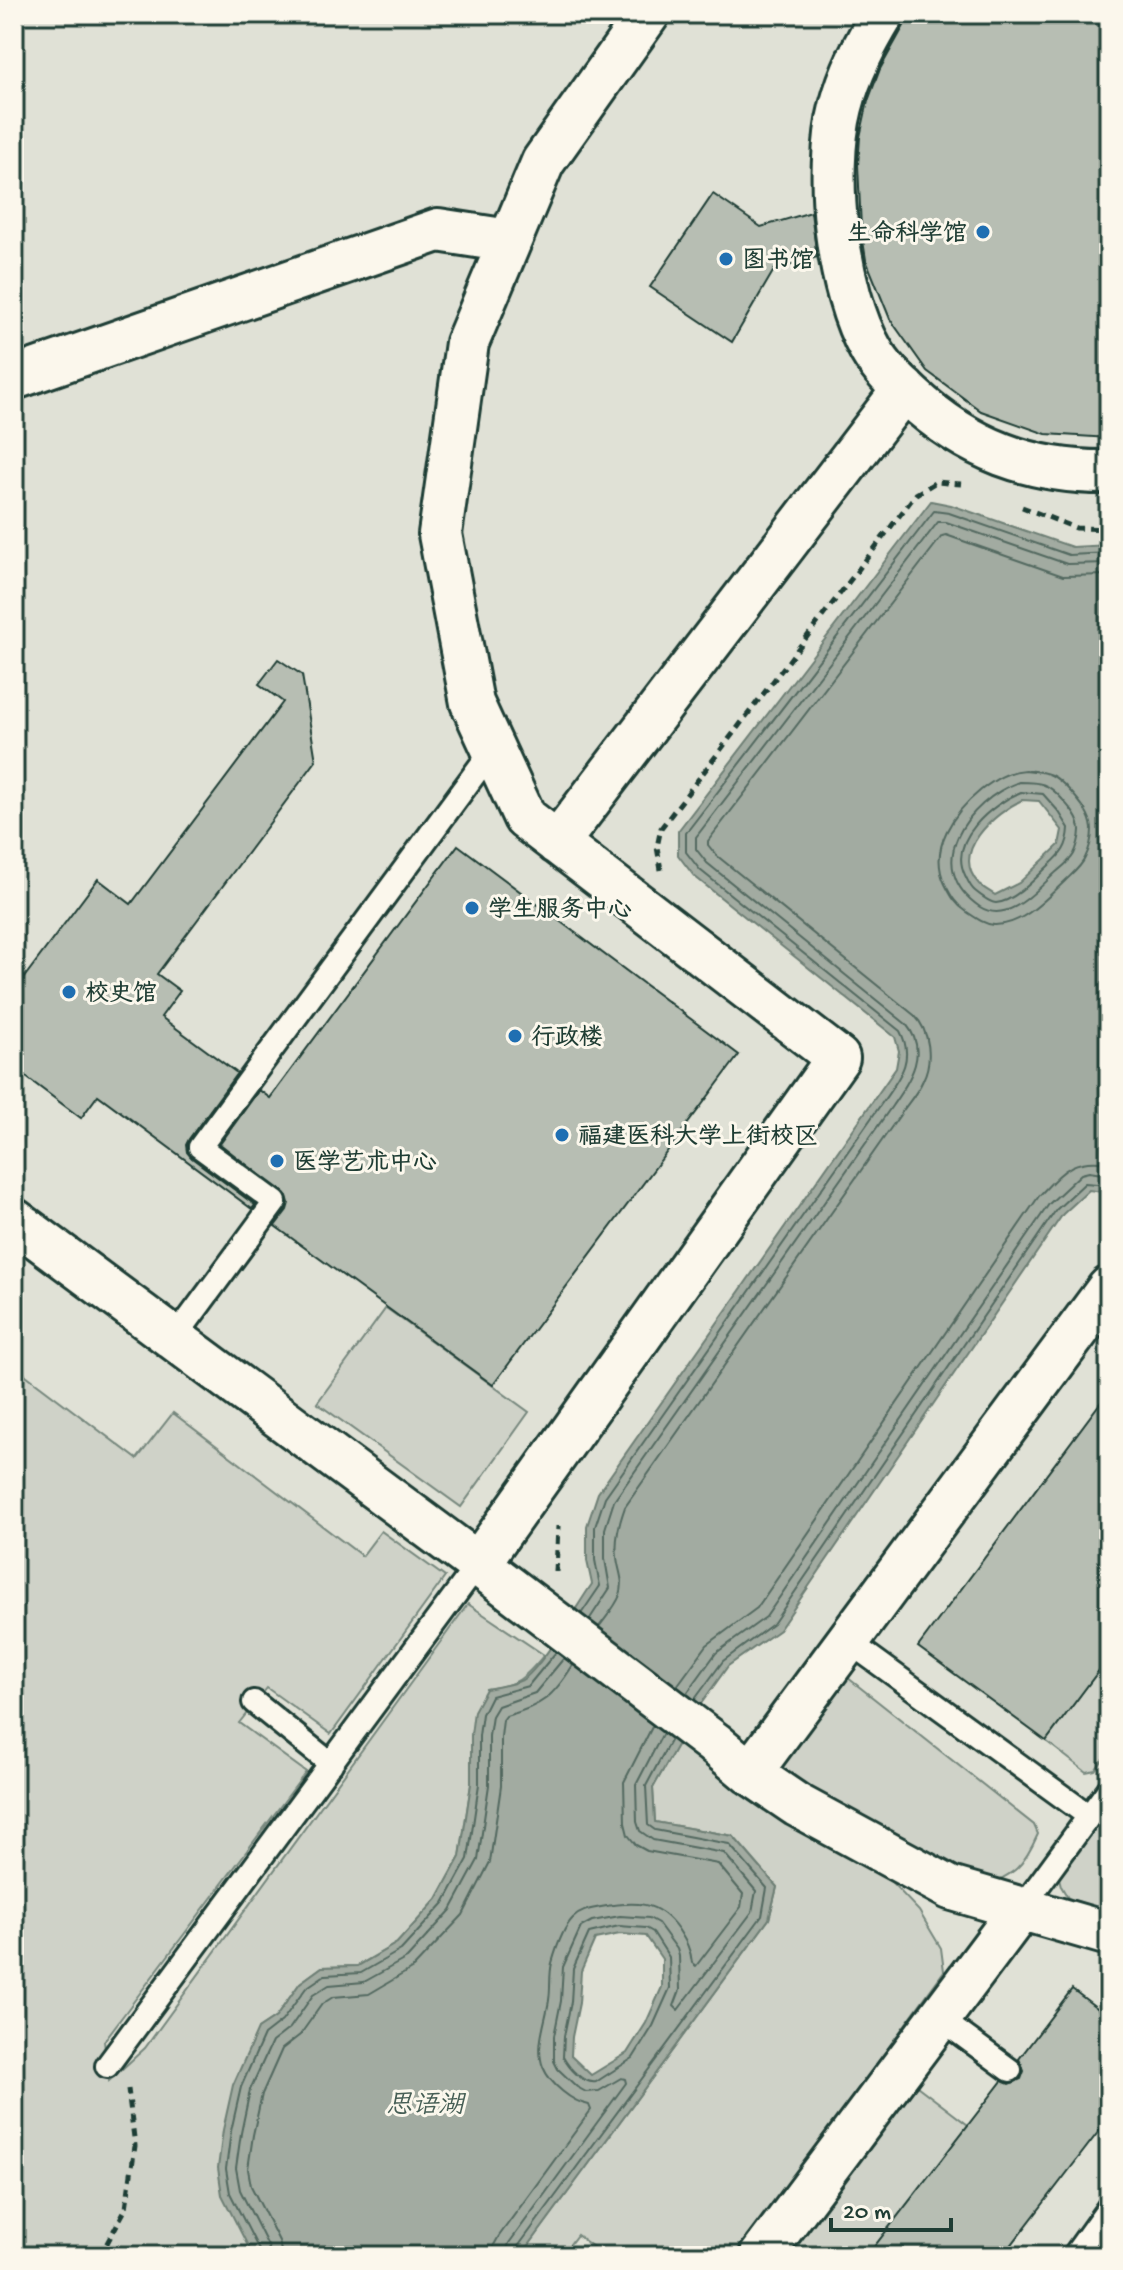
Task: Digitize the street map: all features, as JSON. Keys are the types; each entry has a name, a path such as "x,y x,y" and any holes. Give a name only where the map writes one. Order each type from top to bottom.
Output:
{"street":[{"path":"478,1564 838,1058 525,818 472,703 440,534 467,343 543,162 648,14"},
{"path":"883,14 861,49 841,109 835,152 834,195 842,258 855,313 871,350 886,371 941,421 986,449 1009,458 1061,468 1109,472"},
{"path":"14,378 438,230 509,241"},
{"path":"557,843 904,389"},
{"path":"14,1220 478,1564 750,1773 797,1805 950,1888 1109,1934"},
{"path":"750,1773 1109,1288"},
{"path":"761,2256 1021,1909"}],"lane":[{"path":"174,1339 275,1202 200,1147 493,749"},
{"path":"107,2066 478,1564"},
{"path":"848,1641 1089,1816"},
{"path":"254,1702 331,1764"},
{"path":"1021,1909 1109,1789"},
{"path":"939,2018 1010,2070"},
{"path":"1074,2256 1106,2218"}],"path":[{"path":"100,2256 126,2208 135,2146 123,2045"}],"shaded area":[{"name":"福建医科大学上街校区","path":"14,14 1109,14 1109,2256 14,2256"},
{"path":"386,1308 529,1412 461,1507 317,1403"},
{"path":"14,1366 137,1459 173,1413 362,1556 381,1531 445,1577 331,1734 267,1688 239,1723 306,1772 104,2041 109,2081 145,2048 468,1604 544,1655 520,1680 486,1689 471,1760 471,1784 460,1857 437,1899 397,1943 357,1966 322,1967 300,1983 276,2017 258,2029 253,2255 256,2256 14,2256"},
{"path":"1109,1657 1109,1752 1095,1770 1086,1772 1046,1741"},
{"path":"838,1670 1034,1825 1038,1834 1028,1855 1017,1868 981,1888 763,1773"},
{"path":"679,1741 881,1871 919,1911 941,1948 944,1971 737,2256 605,2256 577,2235 561,2256 521,2256 769,1919 777,1887 733,1836 655,1822 653,1788"},
{"path":"1109,1808 1109,1912 1068,1898 1058,1874"},
{"path":"909,2080 968,2125 867,2256 773,2256"}],"water":[{"name":"思语湖","path":"931,501 951,505 1072,547 1109,545 1109,1193 1089,1190 1063,1214 779,1630 728,1666 698,1708 653,1788 655,1822 733,1836 777,1887 769,1919 521,2256 253,2256 222,2195 218,2168 233,2085 258,2029 276,2017 300,1983 322,1967 358,1966 397,1943 437,1899 460,1857 471,1784 474,1711 486,1689 522,1680 558,1636 592,1584 587,1561 587,1526 598,1493 896,1068 899,1051 895,1037 694,876 678,855 678,831","holes":["1022,800 1039,801 1062,830 1059,845 1019,883 995,895 979,884 971,872 969,859 972,847 989,824","620,1934 646,1936 662,1959 662,1987 646,2023 627,2053 591,2075 571,2056 581,1971 595,1939"]}],"building":[{"name":"生命科学馆","path":"907,14 1109,14 1109,438 1046,434 981,411 927,371 890,319 866,260 858,165 868,101"},
{"name":"图书馆","path":"713,194 761,227 811,212 817,257 774,270 732,342 650,287"},
{"path":"278,659 302,675 316,761 157,974 180,991 161,1017 237,1073 189,1139 187,1152 255,1205 252,1209 98,1095 81,1118 14,1068 14,991 98,879 131,904 283,702 259,684"},
{"name":"行政楼","path":"458,845 739,1055 493,1385 275,1226 287,1210 287,1196 220,1144 259,1090 270,1098"},
{"path":"1109,1391 1109,1657 1046,1741 918,1647"},
{"path":"1072,1989 1109,2017 1109,2118 1003,2256 867,2256 1002,2081 1009,2084 1021,2079 1024,2071 1019,2059"}],"place":[{"name":"生命科学馆","path":"983,232"},
{"name":"图书馆","path":"726,259"},
{"name":"学生服务中心","path":"472,908"},
{"name":"校史馆","path":"69,992"},
{"name":"行政楼","path":"515,1036"},
{"name":"福建医科大学上街校区","path":"562,1135"},
{"name":"医学艺术中心","path":"277,1161"}]}
